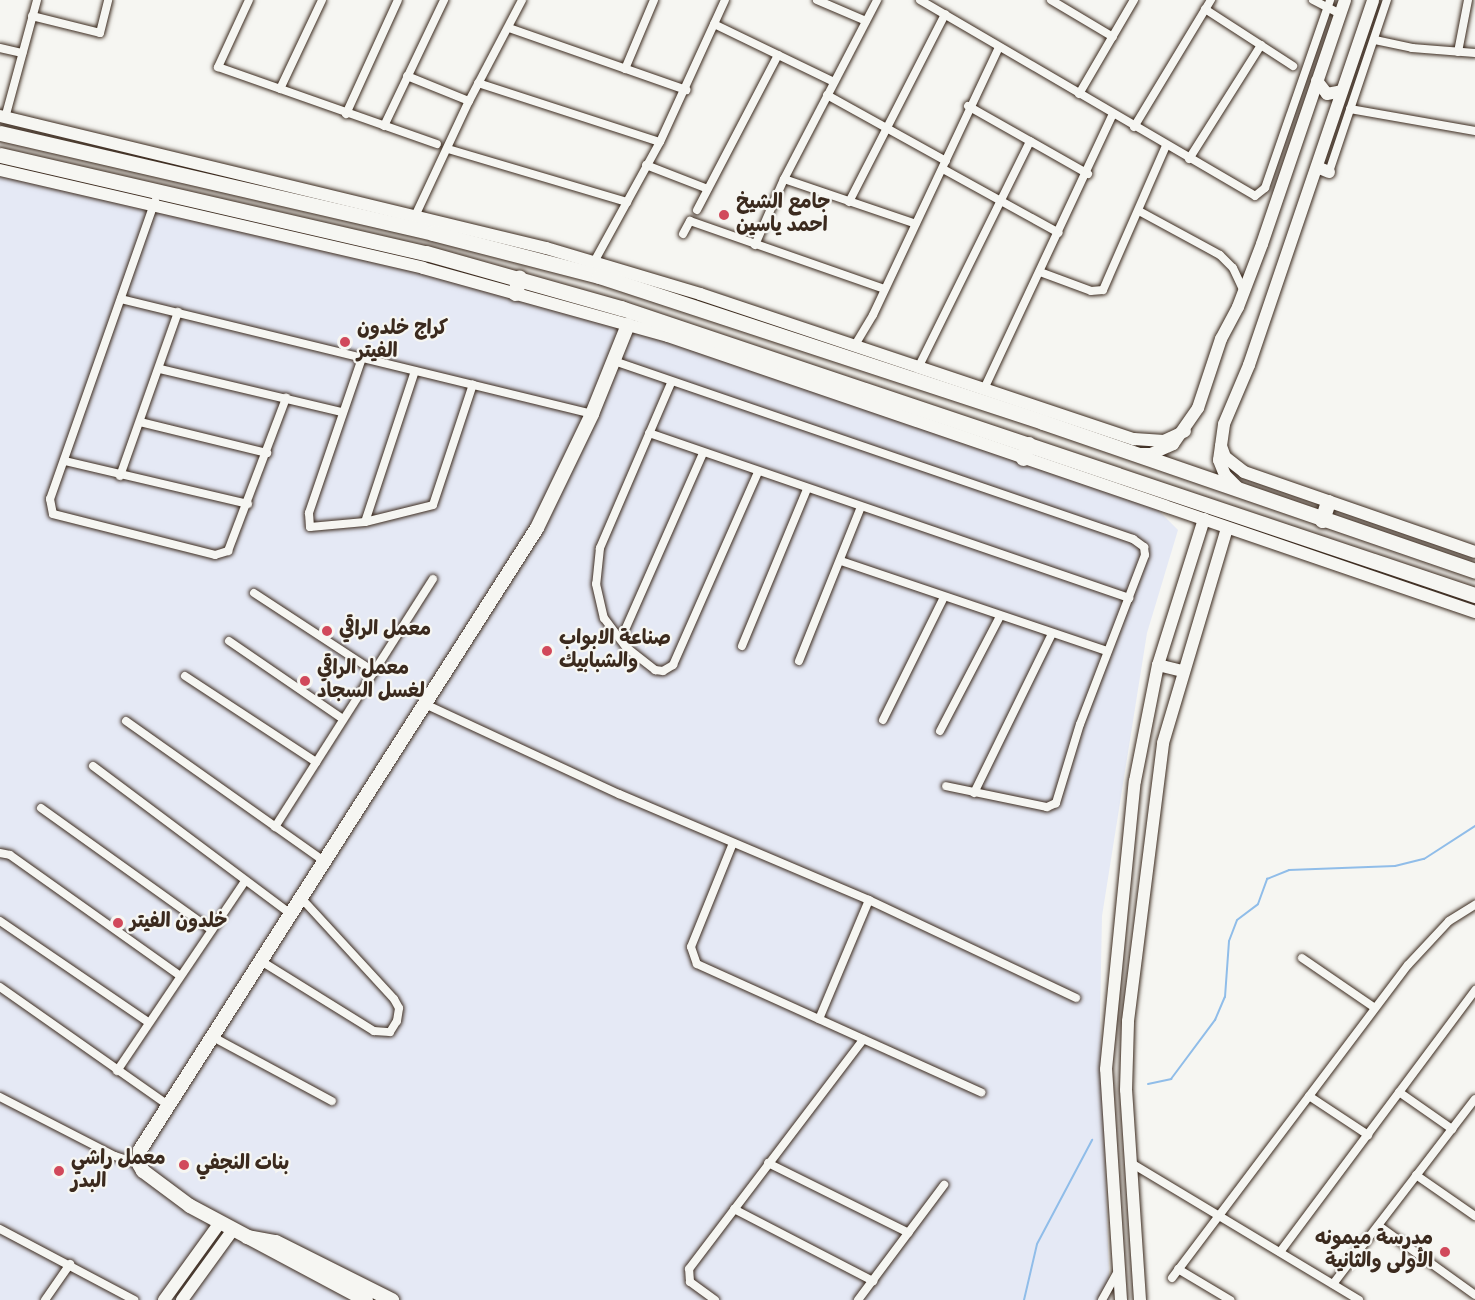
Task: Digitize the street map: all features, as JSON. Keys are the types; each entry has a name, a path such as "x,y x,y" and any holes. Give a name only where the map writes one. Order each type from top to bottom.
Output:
{"highway":[{"path":"2,122 294,193 433,233 544,255 697,300 1045,415 1136,453 1322,520 1475,571"},
{"path":"0,155 158,189 426,253 519,278 622,318 1344,559 1475,595"},
{"path":"426,253 433,233"},
{"path":"515,293 519,278"},
{"path":"1322,520 1328,502"}],"main road":[{"path":"1136,453 1165,449 1185,431 1212,374 1221,339 1244,292 1345,0"},
{"path":"1238,488 1221,468 1220,439 1228,412 1249,365 1259,327 1317,167 1373,0"},
{"path":"1317,81 1327,94 1342,91"},
{"path":"1317,167 1329,172"},
{"path":"0,170 155,205 622,318 614,361 592,414 537,528 213,1037 142,1144 139,1164 148,1175 219,1224 366,1300"},
{"path":"294,193 416,214 544,255 594,262 697,300 855,345 919,366 984,389 1045,415 1144,440 1164,441 1185,431"},
{"path":"1220,439 1225,458 1244,472 1475,552"},
{"path":"1026,451 1227,528 1344,559 1475,612"},
{"path":"1121,1300 1106,1092 1107,1044 1137,760 1158,665 1204,519"},
{"path":"1140,1300 1126,1090 1128,1021 1156,783 1182,671 1227,528"},
{"path":"1158,665 1182,671"},
{"path":"1113,1183 1132,1186"},
{"path":"164,1300 219,1224"},
{"path":"183,1300 237,1234"},
{"path":"237,1234 276,1242 392,1300"}],"street":[{"path":"2,122 37,0"},
{"path":"32,16 100,33 108,0"},
{"path":"249,0 218,67 346,114 437,144"},
{"path":"280,89 322,0"},
{"path":"346,114 398,0"},
{"path":"384,126 444,0"},
{"path":"416,214 469,101 522,0"},
{"path":"624,69 652,0"},
{"path":"594,262 686,90 725,0"},
{"path":"817,0 866,21"},
{"path":"755,245 784,179 877,0"},
{"path":"920,0 930,3 1134,127 1255,196 1264,191 1329,4"},
{"path":"1051,0 1113,37"},
{"path":"1079,94 1134,0"},
{"path":"1134,127 1211,0"},
{"path":"1313,0 1329,4 1340,14"},
{"path":"1329,172 1388,0"},
{"path":"1458,52 1468,0"},
{"path":"1205,9 1293,66"},
{"path":"849,202 945,14"},
{"path":"714,24 834,82"},
{"path":"509,28 686,90"},
{"path":"1375,40 1475,53"},
{"path":"1189,159 1261,45"},
{"path":"855,345 916,224 944,165 968,106 999,46"},
{"path":"0,48 22,53"},
{"path":"697,210 778,55"},
{"path":"407,76 469,101"},
{"path":"478,83 660,142"},
{"path":"827,95 888,128 1000,201 1059,233"},
{"path":"968,106 1088,174"},
{"path":"1350,109 1475,130"},
{"path":"984,389 1088,174 1113,114"},
{"path":"919,366 1030,141"},
{"path":"1040,272 1091,291 1103,290 1167,146"},
{"path":"448,149 627,202"},
{"path":"646,165 708,189"},
{"path":"784,179 916,224"},
{"path":"158,189 155,205 122,300 50,499 50,508 59,518 215,555 232,546 286,398"},
{"path":"1139,211 1220,255 1238,275 1244,292"},
{"path":"683,234 690,221 884,289"},
{"path":"122,300 592,414"},
{"path":"120,476 160,369 178,312"},
{"path":"362,358 342,412 307,524 322,527 365,522 433,505 473,384"},
{"path":"614,361 671,383 1133,539 1144,547 1145,555 1107,651 1056,803 1047,807 946,786"},
{"path":"160,369 342,412"},
{"path":"365,522 415,371"},
{"path":"671,383 600,548 596,584 604,618 621,639 655,670 663,672 673,665 758,472"},
{"path":"140,422 267,453"},
{"path":"649,433 1129,598"},
{"path":"621,639 703,453"},
{"path":"65,461 120,476 248,504"},
{"path":"742,646 807,489"},
{"path":"799,661 861,507"},
{"path":"841,561 1107,651"},
{"path":"275,827 433,579"},
{"path":"254,593 373,671"},
{"path":"883,720 944,597"},
{"path":"940,731 1000,616"},
{"path":"974,792 1052,634"},
{"path":"229,641 343,719"},
{"path":"185,676 316,762"},
{"path":"424,704 733,843 869,900 1076,998"},
{"path":"126,721 324,861"},
{"path":"93,766 291,914"},
{"path":"41,808 210,930"},
{"path":"733,843 691,947 693,959 705,968 981,1092"},
{"path":"0,853 10,855 180,976"},
{"path":"117,1071 245,880"},
{"path":"261,961 374,1031 390,1032 397,1021 399,1008 394,999 301,898"},
{"path":"819,1019 869,900"},
{"path":"1172,1278 1375,1008 1427,944 1449,921 1475,905"},
{"path":"0,921 148,1022"},
{"path":"1302,958 1375,1008"},
{"path":"0,987 168,1105"},
{"path":"1280,1252 1475,990"},
{"path":"213,1037 332,1101"},
{"path":"716,1300 690,1282 689,1269 863,1040"},
{"path":"1400,1092 1452,1128"},
{"path":"1309,1096 1368,1135"},
{"path":"0,1097 115,1156 139,1164"},
{"path":"1333,1284 1475,1099"},
{"path":"768,1163 909,1233"},
{"path":"1131,1163 1359,1300"},
{"path":"1416,1175 1475,1216"},
{"path":"858,1300 944,1185"},
{"path":"734,1209 873,1281"},
{"path":"1379,1226 1475,1296"},
{"path":"0,1229 70,1264 134,1300"},
{"path":"45,1300 70,1264"},
{"path":"1102,1300 1119,1269"},
{"path":"1178,1269 1230,1300"}],"shaded area":[{"path":"0,165 525,288 642,326 1156,508 1178,530 1147,633 1102,916 1100,1017 1110,1300 0,1300"}],"waterway":[{"path":"1148,1084 1171,1079 1215,1020 1225,997 1229,941 1237,920 1258,904 1267,879 1289,870 1395,866 1424,859 1475,826"},
{"path":"1024,1300 1037,1244 1092,1140"}],"place":[{"name":"جامع الشيخ احمد ياسين","path":"724,215"},
{"name":"كراج خلدون الفيتر","path":"345,342"},
{"name":"معمل الراقي","path":"327,631"},
{"name":"صناعة الابواب والشبابيك","path":"547,651"},
{"name":"معمل الراقي لغسل السجاد","path":"305,681"},
{"name":"خلدون الفيتر","path":"118,923"},
{"name":"بنات النجفي","path":"184,1165"},
{"name":"معمل راشي البدر","path":"59,1171"},
{"name":"مدرسة ميمونه الأولى والثانية","path":"1445,1252"}]}
